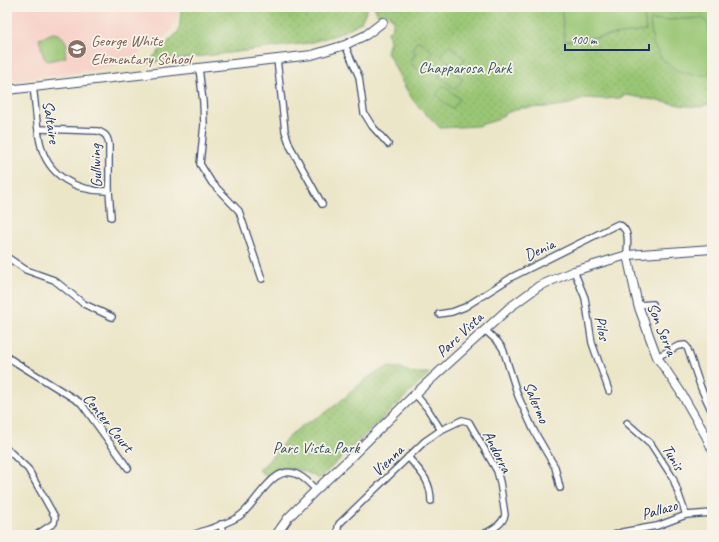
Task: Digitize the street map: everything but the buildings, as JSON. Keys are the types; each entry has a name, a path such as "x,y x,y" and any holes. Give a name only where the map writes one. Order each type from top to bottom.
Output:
{"street":[{"path":"7,90 312,55 345,46 366,35 383,22"},
{"path":"345,46 359,77 365,114 372,126 388,144"},
{"path":"277,59 285,131 290,146 322,204"},
{"path":"198,68 203,102 204,124 200,164 212,183 239,211 262,279"},
{"name":"Saltaire","path":"33,87 40,142 44,155 51,166 60,176 71,184 96,192 109,191"},
{"name":"Gullwing","path":"39,129 98,132 104,134 108,139 109,145 109,191 111,217"},
{"name":"Denia","path":"440,314 452,312 465,307 512,277 618,224 624,226 627,231 627,255"},
{"name":"Parc Vista","path":"276,535 288,518 414,394 509,308 540,286 574,271 627,255 712,249"},
{"name":"Son Serra","path":"627,255 638,305 657,357 680,391 712,448"},
{"path":"7,257 26,270 54,280 84,304 112,317"},
{"name":"Pilos","path":"574,271 585,298 592,343 609,391"},
{"path":"638,305 652,304"},
{"name":"Salermo","path":"485,330 503,349 518,396 534,431 555,468 560,488"},
{"path":"657,357 678,346 685,345 701,388 712,412"},
{"name":"Center Court","path":"7,357 81,403 128,468"},
{"path":"414,394 427,408 441,430"},
{"name":"Vienna","path":"340,534 337,528 339,524 425,441 441,430 462,420 466,420"},
{"name":"Andorra","path":"466,420 469,422 496,471 500,482 505,515 504,520 500,524 482,535"},
{"name":"Tunis","path":"627,422 651,444 673,478 686,515"},
{"path":"7,449 21,461 35,479 55,517 54,523 36,535"},
{"path":"408,457 428,484 431,491 430,501"},
{"path":"192,535 238,517 250,508 274,477 288,472 299,475 316,490"},
{"name":"Pallazo","path":"614,535 622,532 657,526 686,515 712,513"},
{"path":"221,524 222,535"}],"shaded area":[{"name":"George White Elementary School","path":"7,7 169,7 178,12 175,23 170,32 134,56 111,68 7,81"}],"green space":[{"path":"175,7 368,7 361,22 339,34 309,43 147,63 179,31 181,11"},
{"name":"Chapparosa Park","path":"374,7 712,7 712,107 707,104 701,107 686,106 626,95 619,98 586,98 570,104 550,107 521,108 506,113 497,120 477,126 440,128 418,106 405,87 387,52 390,42 388,32 393,25 392,18 387,14 378,15"},
{"path":"561,7 643,7 646,31 565,41"},
{"path":"650,7 704,7 702,9 650,13"},
{"path":"702,18 708,23 710,75 692,75 676,70 662,59 653,44 650,21"},
{"path":"53,33 62,36 65,40 67,45 65,51 66,57 48,61 44,58 39,39"},
{"path":"418,40 433,53 427,61 431,67 425,75 410,63 416,53 412,49"},
{"path":"449,45 465,59 457,69 441,55"},
{"path":"446,65 463,79 455,89 438,75"},
{"path":"443,85 460,99 452,109 436,95"},
{"name":"Parc Vista Park","path":"390,367 399,368 413,373 430,373 320,478 299,470 286,469 268,478 259,470 298,428 328,411 374,374"}],"place":[{"name":"George White Elementary School","path":"77,49"}]}
